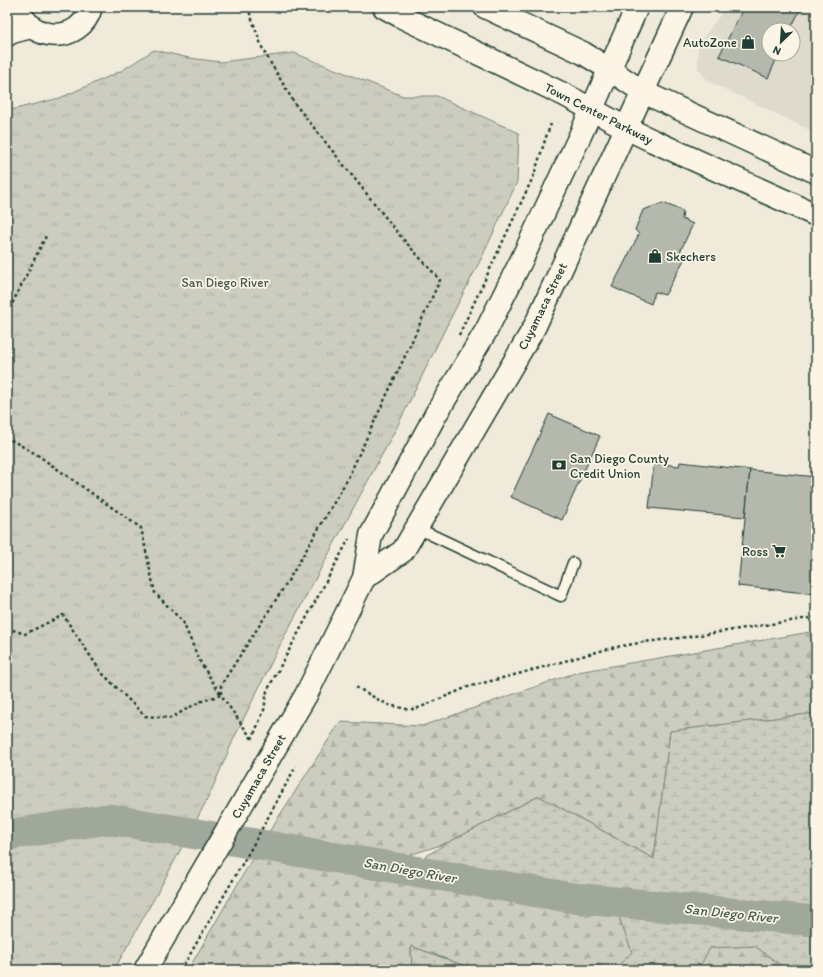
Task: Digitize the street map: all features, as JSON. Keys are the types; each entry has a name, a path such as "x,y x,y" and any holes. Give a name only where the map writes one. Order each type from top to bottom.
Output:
{"main road":[{"path":"7,20 17,7 28,25 35,30 44,34 63,34 72,31 79,26 86,19 91,7"},
{"name":"Town Center Parkway","path":"384,7 565,95 626,128 816,215"},
{"path":"485,7 583,54 609,69 643,92 816,172"},
{"name":"Cuyamaca Street","path":"145,970 268,757 306,695 364,578 371,535 436,414 486,331 522,259 637,7"},
{"name":"Cuyamaca Street","path":"364,578 403,551 534,328 682,7"},
{"path":"7,35 12,32 31,27"}],"lane":[{"path":"417,528 561,596 573,563"}],"path":[{"path":"221,694 221,685 288,581 346,482 440,280 402,238 295,104 262,50 249,11 246,7"},
{"path":"7,314 46,236"},
{"path":"7,435 11,440 36,454 141,528 155,593 183,622 199,660 252,739"},
{"path":"7,628 25,634 63,615 101,672 145,716 171,718 199,702 221,694"},
{"path":"356,687 389,705 406,709 416,709 468,687 611,648 816,617"},
{"path":"181,970 252,847 296,766"}],"shaded area":[{"path":"726,7 816,7 816,133 708,81 698,68 698,44"}],"green space":[{"name":"San Diego River","path":"154,50 189,58 221,62 294,53 403,96 437,96 519,133 517,182 483,255 398,425 283,639 235,736 208,798 114,970 7,970 7,111 60,98 121,71"},
{"path":"816,631 816,713 670,731 654,859 539,796 447,843 406,856 267,835 340,722 422,726 578,672"},
{"path":"816,713 816,916 598,892 418,861 447,843 539,796 654,859 670,731"},
{"path":"255,854 297,860 619,917 632,952 614,970 476,970 411,946 412,970 188,970"},
{"path":"619,917 704,918 816,927 816,970 787,970 755,946 710,948 698,970 614,970 632,952"},
{"path":"411,946 476,970 412,970"},
{"path":"755,946 787,970 698,970 709,948"}],"building":[{"name":"AutoZone","path":"744,7 801,8 794,22 761,22 761,62 775,62 768,78 719,56"},
{"name":"Skechers","path":"663,203 683,211 682,219 693,224 679,254 685,258 665,295 655,292 651,304 612,287 639,234 635,230 643,210"},
{"path":"549,414 600,436 562,520 511,497"},
{"path":"680,462 750,470 745,517 649,508 654,463 679,466"},
{"name":"Ross","path":"750,470 816,477 816,594 738,586"}],"waterway":[{"name":"San Diego River","path":"7,835 108,819 573,898 816,921"}],"place":[{"name":"AutoZone","path":"748,42"},
{"name":"Skechers","path":"655,256"},
{"name":"San Diego County Credit Union","path":"559,465"},
{"name":"Ross","path":"779,551"}]}
